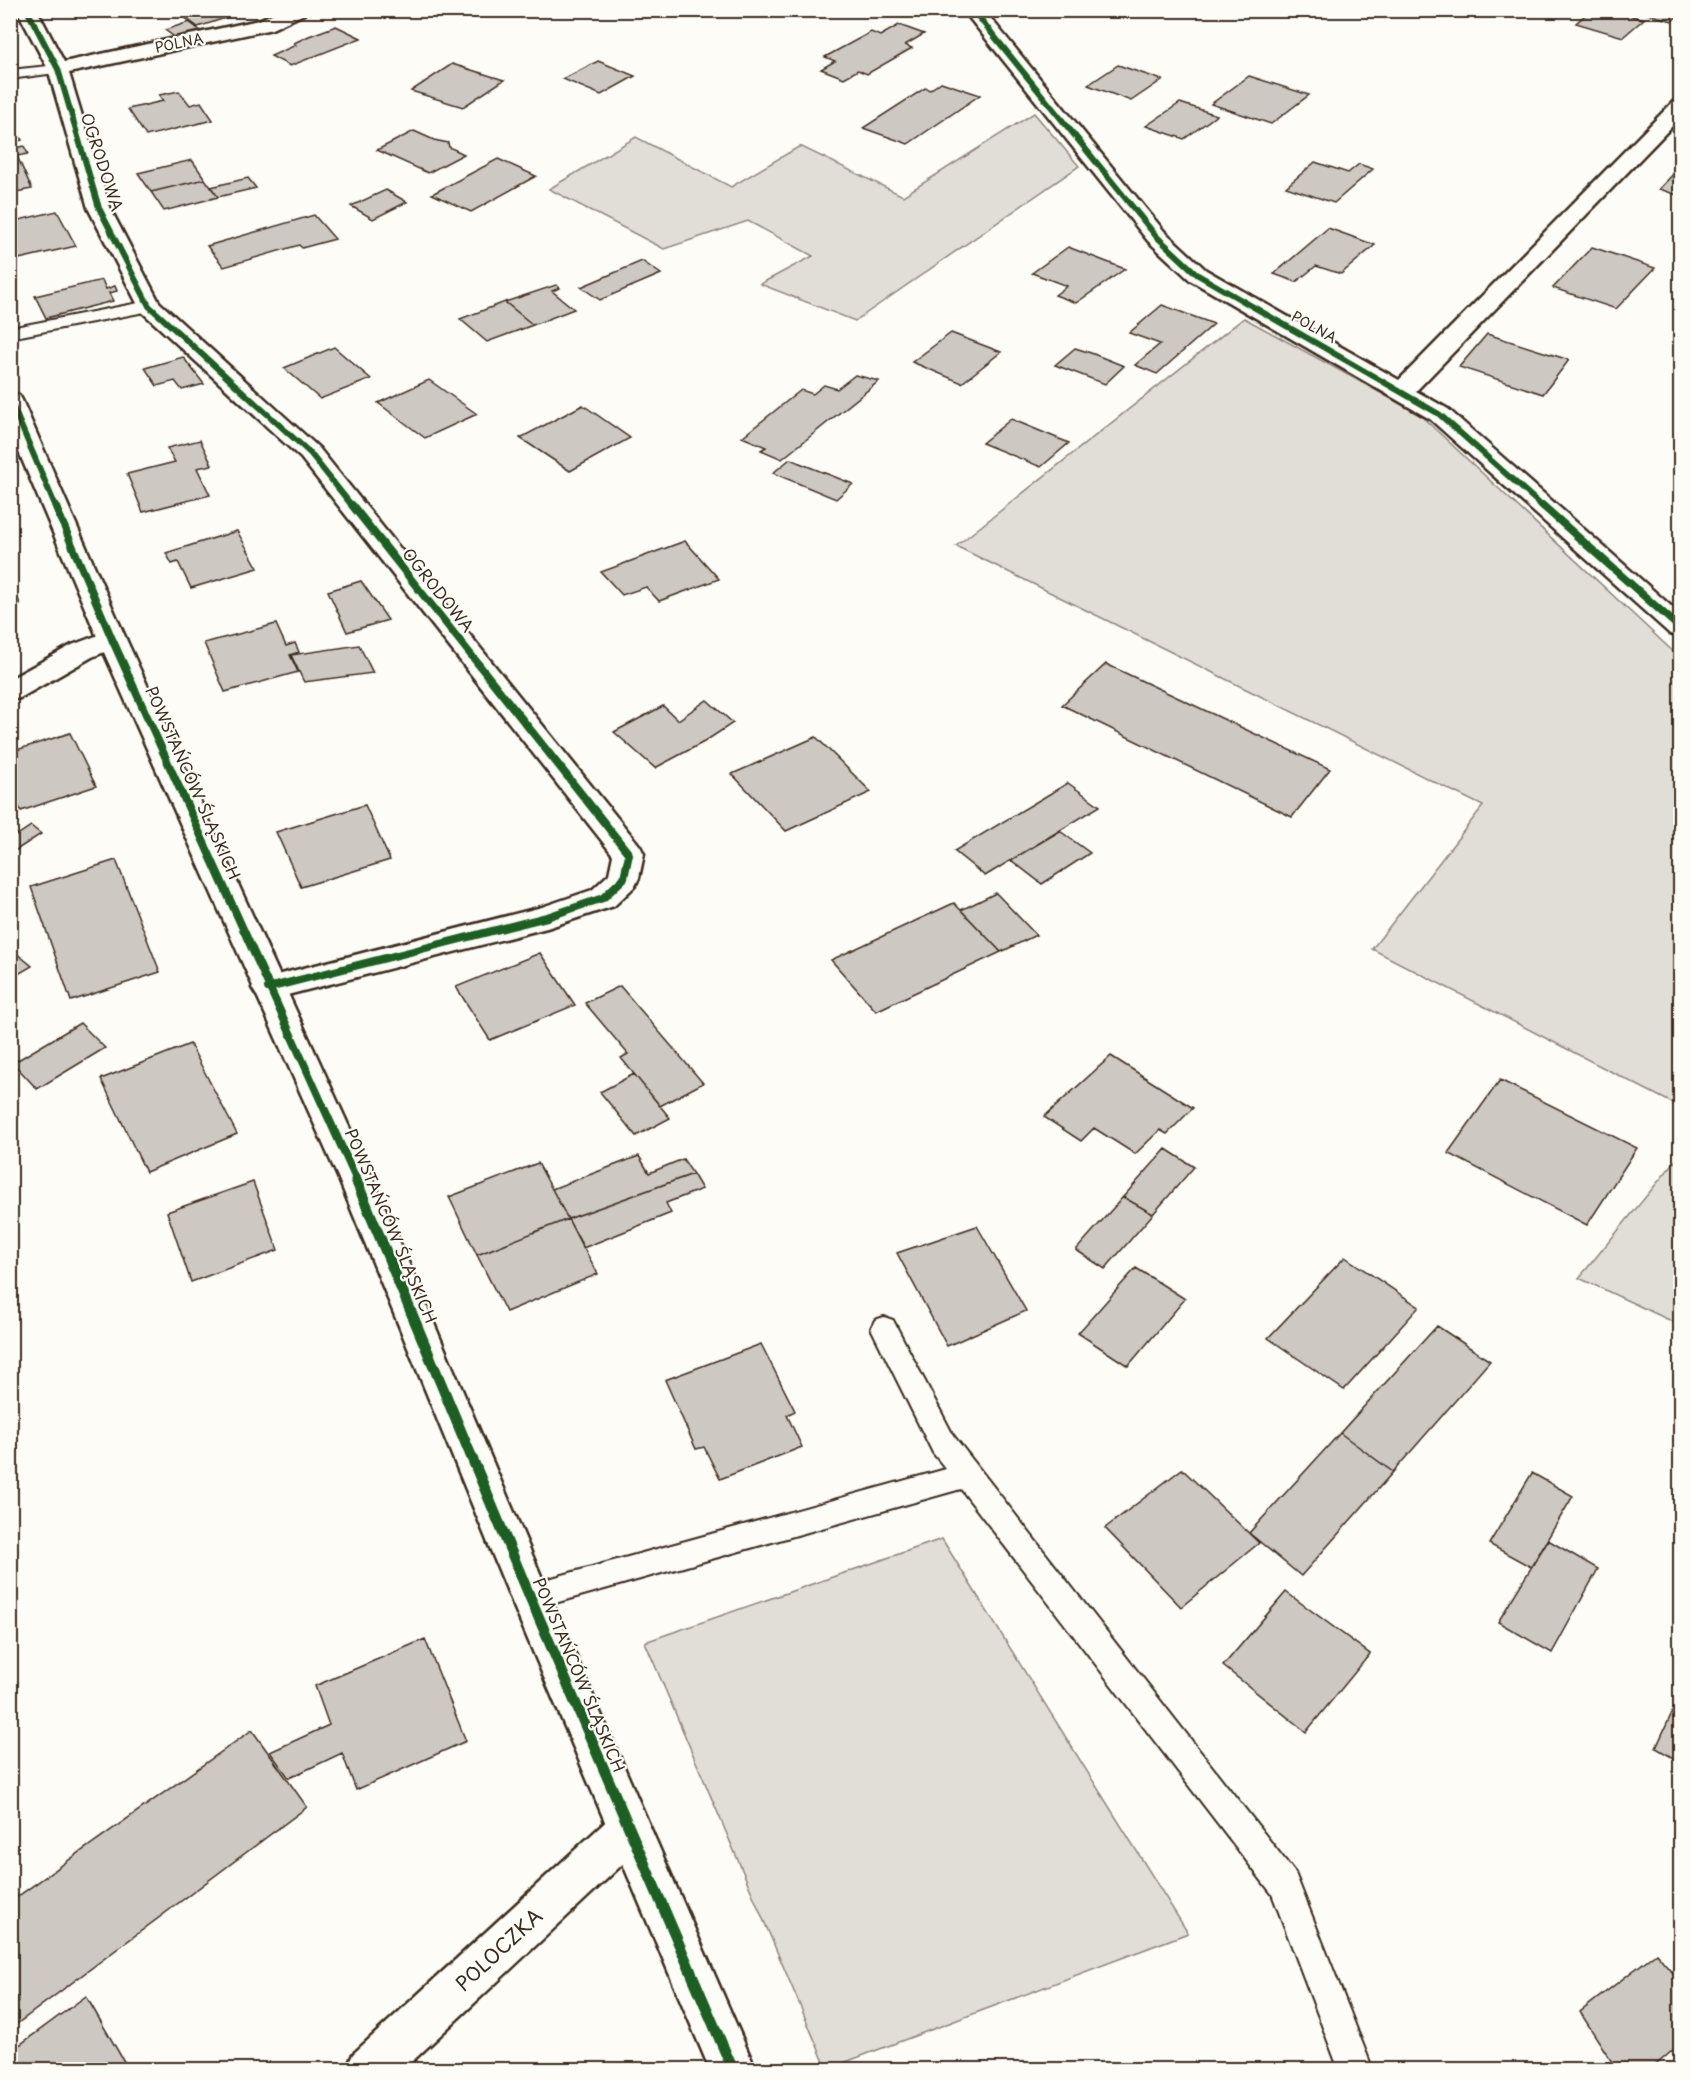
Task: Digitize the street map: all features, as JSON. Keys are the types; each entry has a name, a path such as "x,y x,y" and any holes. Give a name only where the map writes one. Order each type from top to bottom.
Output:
{"street":[{"name":"OGRODOWA","path":"27,10 58,69 99,208 149,306 310,453 629,854 624,878 603,898 546,917 268,988"},
{"name":"POLNA","path":"58,69 265,25 297,10"},
{"name":"POLNA","path":"973,10 1156,236 1198,275 1438,414 1680,628"},
{"path":"1401,392 1680,106"},
{"name":"POWSTAŃCÓW ŚLĄSKICH","path":"10,400 112,639 355,1177 628,1830 733,2070"},
{"path":"10,692 82,651 112,639"},
{"name":"POLOCZKA","path":"369,2070 628,1830"}],"lane":[{"path":"10,75 58,69"},
{"path":"10,333 149,306"},
{"path":"884,1328 943,1444 1284,1884 1356,2070"},
{"path":"530,1597 968,1475"}],"shaded area":[{"path":"1034,113 1079,166 855,321 760,284 813,256 748,221 664,249 549,189 636,137 731,187 800,146 903,196"},
{"path":"1244,318 1419,414 1680,658 1680,1107 1372,949 1483,806 956,546"},
{"path":"1680,1155 1680,1325 1579,1278"},
{"path":"942,1539 1188,1933 827,2069 645,1642"}],"building":[{"path":"174,10 250,10 198,27"},
{"path":"425,10 458,10 441,18"},
{"path":"1591,10 1615,10 1629,14 1634,10 1680,10 1680,14 1672,21 1637,11 1632,16 1644,19 1623,37 1576,23"},
{"path":"189,22 201,31 177,39 165,30"},
{"path":"899,25 924,34 905,45 912,48 867,74 858,70 844,78 821,69 835,61 825,57 871,32 880,36"},
{"path":"336,26 361,38 290,66 271,56 296,45 294,43 309,36"},
{"path":"598,61 635,76 601,95 563,79"},
{"path":"452,64 504,80 463,107 411,91"},
{"path":"1118,65 1162,80 1131,101 1088,85"},
{"path":"1249,76 1309,95 1271,124 1211,104"},
{"path":"941,82 980,95 908,144 863,128 925,88 930,90"},
{"path":"179,91 190,105 201,102 213,120 146,136 128,109 163,101 159,95"},
{"path":"1180,103 1217,115 1184,139 1146,126"},
{"path":"10,122 22,140 10,143"},
{"path":"414,131 434,140 448,143 449,147 464,154 428,173 377,150"},
{"path":"24,146 28,154 17,156 32,189 10,193 10,149"},
{"path":"498,159 536,176 471,212 432,194"},
{"path":"192,160 205,179 151,192 138,173"},
{"path":"1315,162 1348,173 1359,164 1373,169 1334,203 1286,187"},
{"path":"1680,167 1680,196 1659,189"},
{"path":"248,178 256,188 218,197 211,187"},
{"path":"205,179 218,197 164,211 151,192"},
{"path":"386,190 407,202 373,219 351,206"},
{"path":"57,211 76,246 10,261 10,222"},
{"path":"314,215 335,239 302,248 299,245 224,267 207,246"},
{"path":"1328,228 1375,245 1341,274 1316,266 1296,282 1274,274"},
{"path":"1068,247 1125,269 1076,303 1055,295 1067,286 1032,273"},
{"path":"1592,247 1655,268 1616,309 1553,288"},
{"path":"642,261 661,274 600,300 581,287"},
{"path":"102,280 106,289 115,286 117,291 109,293 113,301 46,318 35,296"},
{"path":"556,285 560,288 552,291 574,309 533,325 505,302"},
{"path":"505,302 533,325 487,342 460,319"},
{"path":"1162,305 1214,324 1157,374 1135,365 1160,344 1129,333"},
{"path":"951,333 1001,352 962,383 912,362"},
{"path":"1487,334 1569,360 1543,394 1459,367"},
{"path":"334,347 371,379 320,399 284,368"},
{"path":"1075,348 1124,366 1105,384 1055,365"},
{"path":"183,357 204,384 182,390 175,381 157,386 145,368"},
{"path":"855,375 879,381 782,459 761,450 766,447 742,437 801,390 813,394 824,385 837,389"},
{"path":"429,380 477,414 425,438 378,403"},
{"path":"583,405 630,438 570,471 520,438"},
{"path":"1011,419 1069,443 1041,467 982,443"},
{"path":"200,440 212,465 197,468 210,495 143,512 127,474 175,462 167,448"},
{"path":"790,459 853,484 836,499 773,473"},
{"path":"237,531 258,568 191,588 178,562 172,564 166,553"},
{"path":"685,541 719,579 659,601 646,587 622,595 601,572"},
{"path":"10,578 20,604 10,607"},
{"path":"361,581 388,620 347,632 328,591"},
{"path":"276,624 286,646 295,643 299,652 290,655 298,672 225,692 204,643"},
{"path":"359,645 373,673 304,682 291,655"},
{"path":"1106,664 1330,769 1292,817 1062,705"},
{"path":"707,700 733,723 704,742 655,768 614,732 663,706 678,720"},
{"path":"70,733 96,786 21,811 10,787 10,752"},
{"path":"816,737 871,792 786,831 732,774"},
{"path":"1068,783 1100,806 985,876 954,851"},
{"path":"365,805 390,860 301,887 276,832"},
{"path":"31,826 41,834 10,854 10,840"},
{"path":"1060,831 1090,853 1042,884 1011,860"},
{"path":"116,860 160,972 71,1001 31,887"},
{"path":"996,893 1036,935 1001,952 961,910"},
{"path":"954,903 1001,952 876,1011 831,960"},
{"path":"10,948 32,966 10,979"},
{"path":"540,953 575,1005 490,1040 456,987"},
{"path":"620,986 703,1083 660,1106 621,1058 628,1054 585,1003"},
{"path":"80,1023 105,1048 37,1089 13,1063"},
{"path":"190,1044 237,1134 146,1172 101,1079"},
{"path":"1111,1056 1193,1108 1167,1134 1160,1130 1135,1154 1094,1128 1081,1141 1044,1117"},
{"path":"634,1074 670,1118 636,1136 600,1092"},
{"path":"1500,1080 1637,1148 1587,1225 1448,1153"},
{"path":"1166,1149 1194,1167 1153,1214 1123,1197"},
{"path":"639,1156 649,1173 683,1159 693,1174 568,1219 552,1189"},
{"path":"538,1163 568,1219 477,1255 449,1197"},
{"path":"693,1174 702,1189 666,1203 671,1213 583,1248 568,1219"},
{"path":"253,1182 278,1250 191,1282 167,1212"},
{"path":"1123,1197 1153,1214 1105,1269 1076,1250"},
{"path":"568,1219 598,1274 506,1312 477,1255"},
{"path":"977,1226 1026,1311 947,1346 897,1253"},
{"path":"1345,1257 1419,1307 1344,1390 1268,1338"},
{"path":"1136,1268 1185,1299 1128,1366 1078,1333"},
{"path":"1437,1326 1490,1361 1393,1472 1340,1433"},
{"path":"761,1344 795,1411 787,1415 802,1447 720,1479 704,1447 696,1449 665,1380"},
{"path":"1340,1433 1393,1472 1301,1576 1249,1533"},
{"path":"1182,1469 1259,1543 1181,1607 1105,1528"},
{"path":"1532,1473 1573,1496 1531,1567 1489,1544"},
{"path":"1548,1540 1598,1569 1552,1653 1498,1622"},
{"path":"1286,1592 1370,1654 1306,1732 1223,1666"},
{"path":"425,1639 466,1741 356,1790 342,1753 289,1778 270,1752 329,1725 315,1686"},
{"path":"1680,1695 1680,1762 1656,1748"},
{"path":"252,1730 307,1807 10,2029 10,1902"},
{"path":"1656,1953 1680,1981 1680,2044 1650,2070 1617,2070 1580,2012"},
{"path":"86,1996 129,2070 10,2070 10,2052"}],"cycle path":[{"path":"27,10 58,69 99,208 149,306 310,453 629,854 624,878 603,898 547,917 268,988"},
{"path":"973,10 1156,236 1198,275 1439,414 1680,628"},
{"path":"10,400 112,639 355,1177 530,1597 733,2070"}]}
